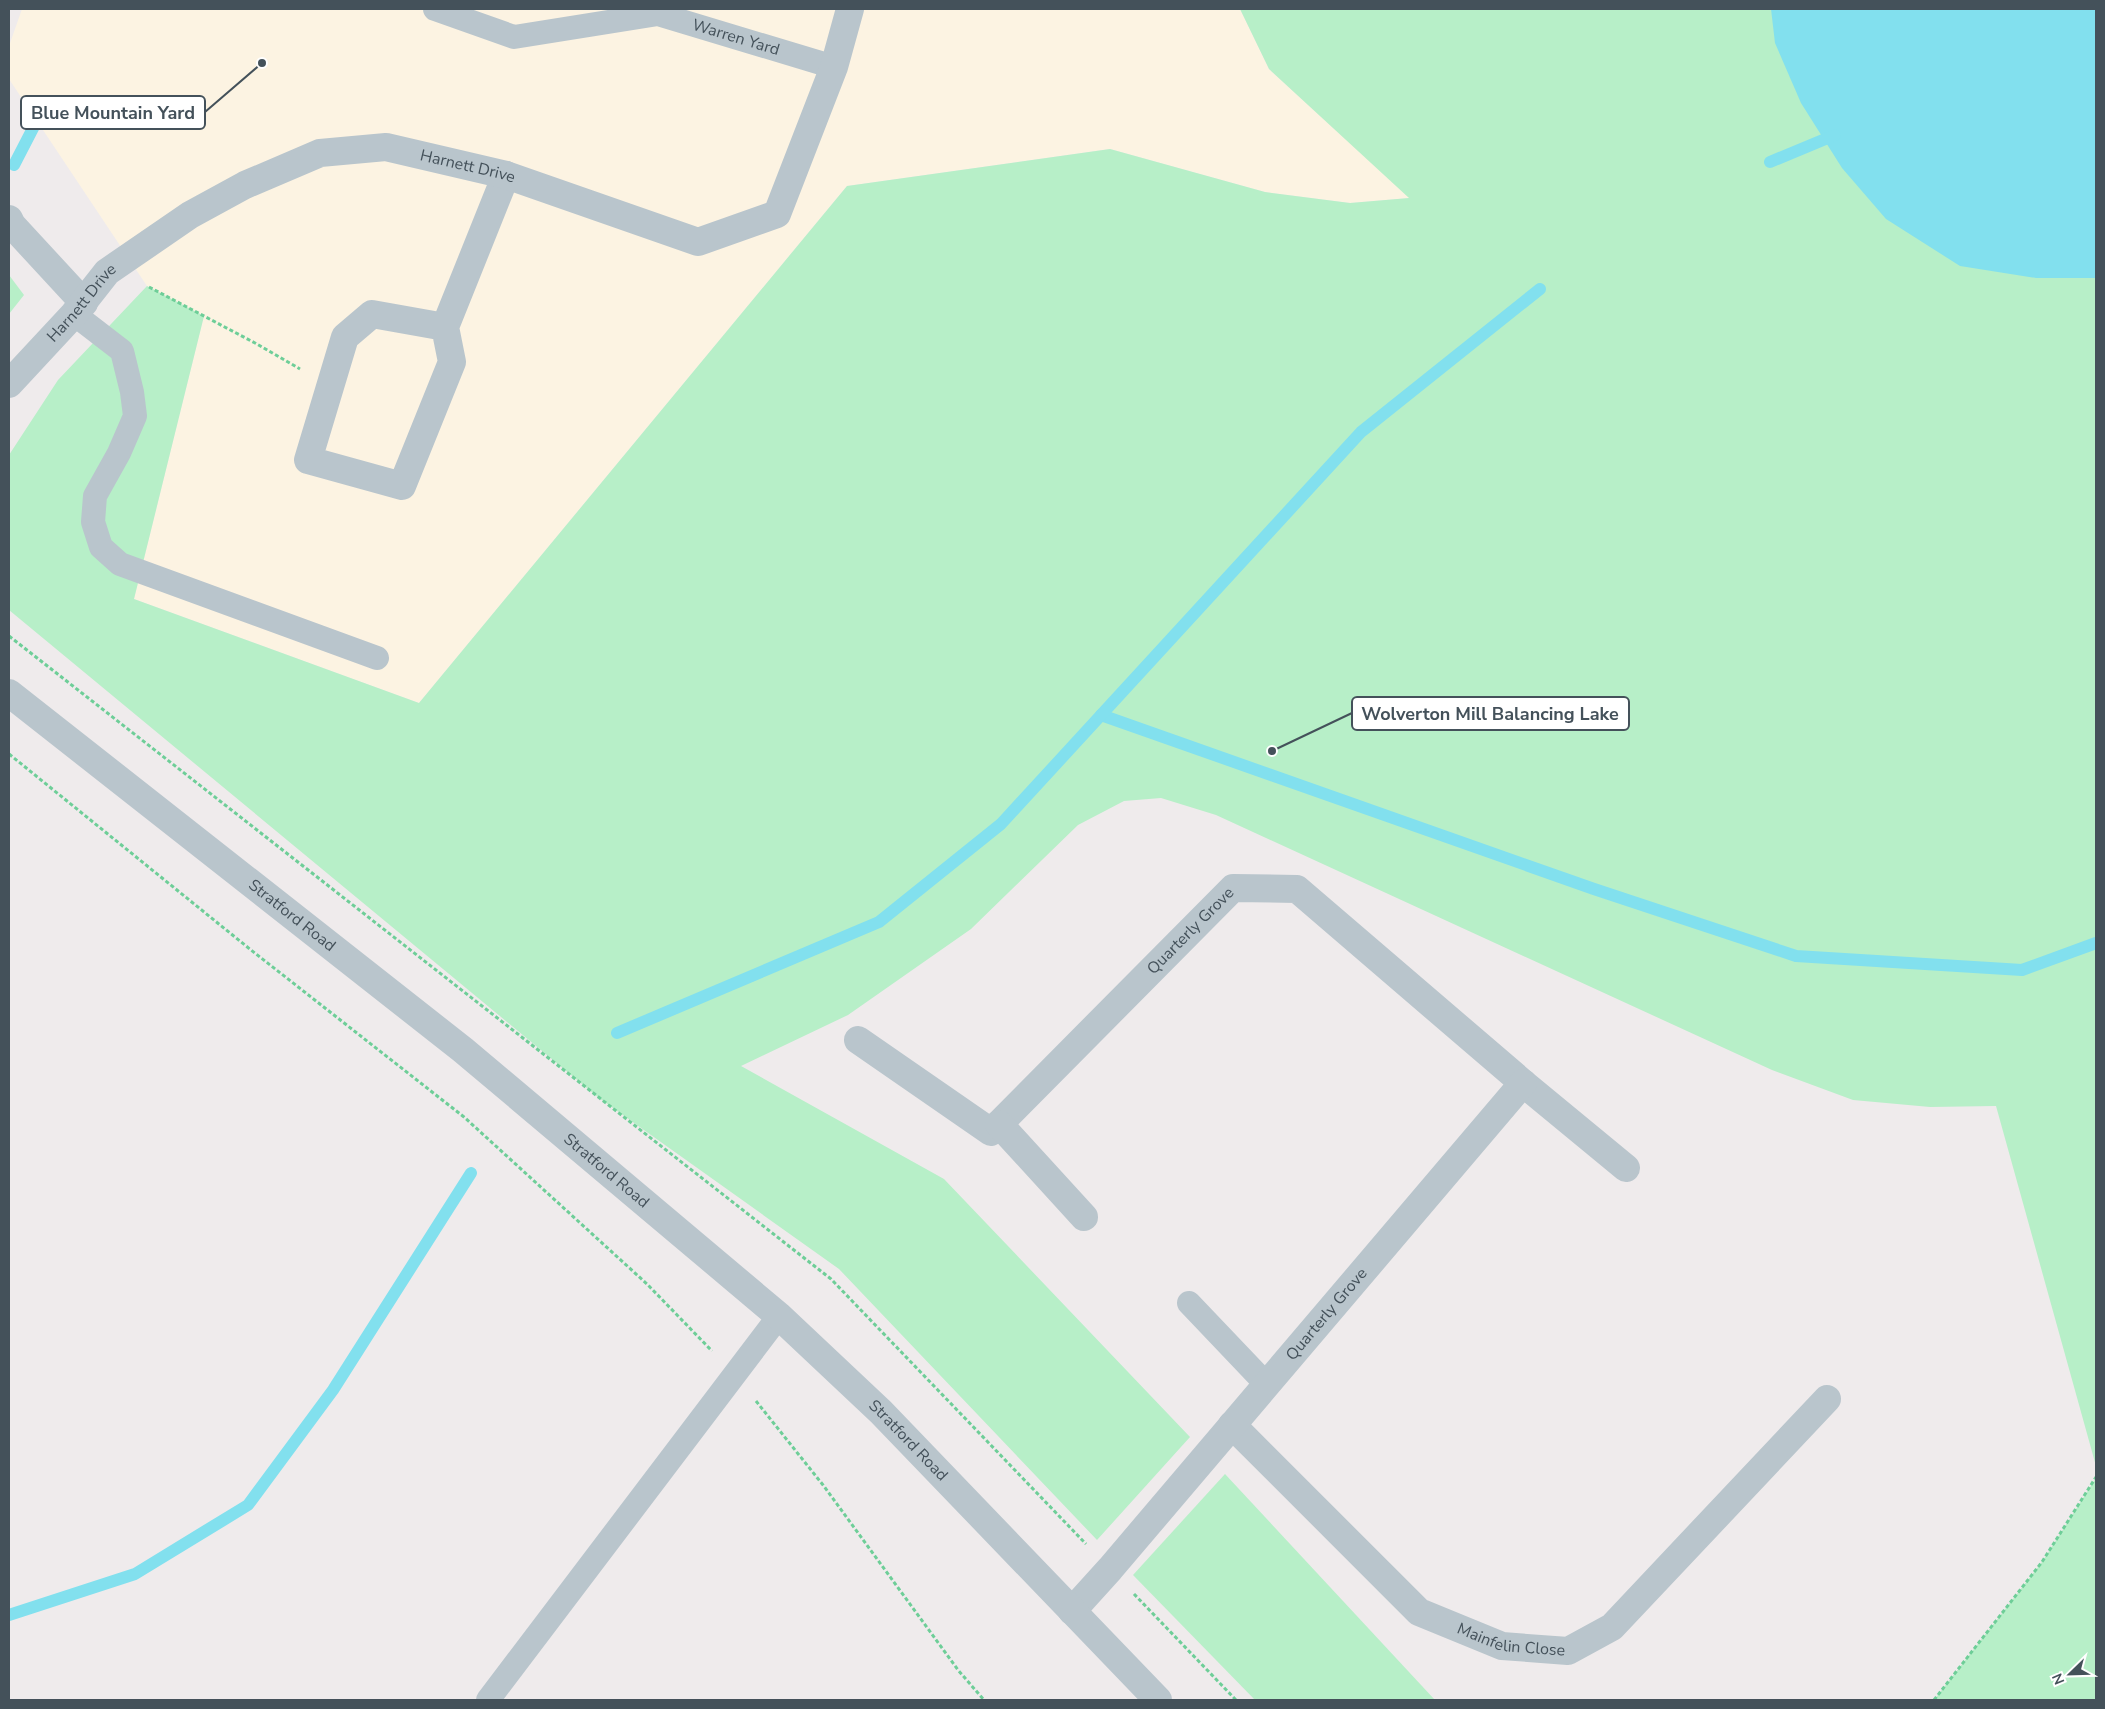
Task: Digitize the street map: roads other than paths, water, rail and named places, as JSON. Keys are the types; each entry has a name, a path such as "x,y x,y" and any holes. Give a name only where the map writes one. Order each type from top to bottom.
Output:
{"street":[{"name":"Harnett Drive","path":"9,384 79,308 107,272 190,215 245,185 320,153 386,147 506,175 698,242 777,214 834,67 850,9"},
{"path":"444,327 372,314 345,337 308,460 402,486 452,362 444,327 506,175"},
{"path":"9,219 79,308"},
{"name":"Stratford Road","path":"9,693 463,1050 779,1316 881,1412 1158,1700"},
{"name":"Quarterly Grove","path":"1000,1124 1233,888 1297,889 1523,1083 1626,1168"},
{"path":"858,1040 991,1132 1000,1124 1084,1217"},
{"name":"Quarterly Grove","path":"1072,1611 1110,1569 1523,1083"},
{"name":"Mainfelin Close","path":"1232,1425 1419,1612 1502,1646 1568,1651 1612,1626 1827,1399"}],"lane":[{"name":"Warren Yard","path":"435,9 514,37 658,14 834,67"},
{"path":"79,308 122,351 132,392 135,416 119,454 95,496 93,522 101,547 120,564 377,658"},
{"path":"1189,1303 1267,1385"},
{"path":"488,1700 779,1316"}],"water":[{"path":"1771,9 2096,9 2096,278 2036,278 1960,266 1886,219 1842,168 1801,103 1775,43"}],"waterway":[{"path":"14,165 45,105"},
{"path":"1770,162 1835,135"},
{"path":"617,1033 879,922 1001,824 1361,432 1540,289"},
{"path":"1101,715 1594,889 1796,956 2022,970 2096,943"},
{"path":"9,1615 135,1574 248,1505 333,1390 471,1173"}],"place":[{"name":"Blue Mountain Yard","path":"262,63"},
{"name":"Wolverton Mill Balancing Lake","path":"1272,751"}]}
